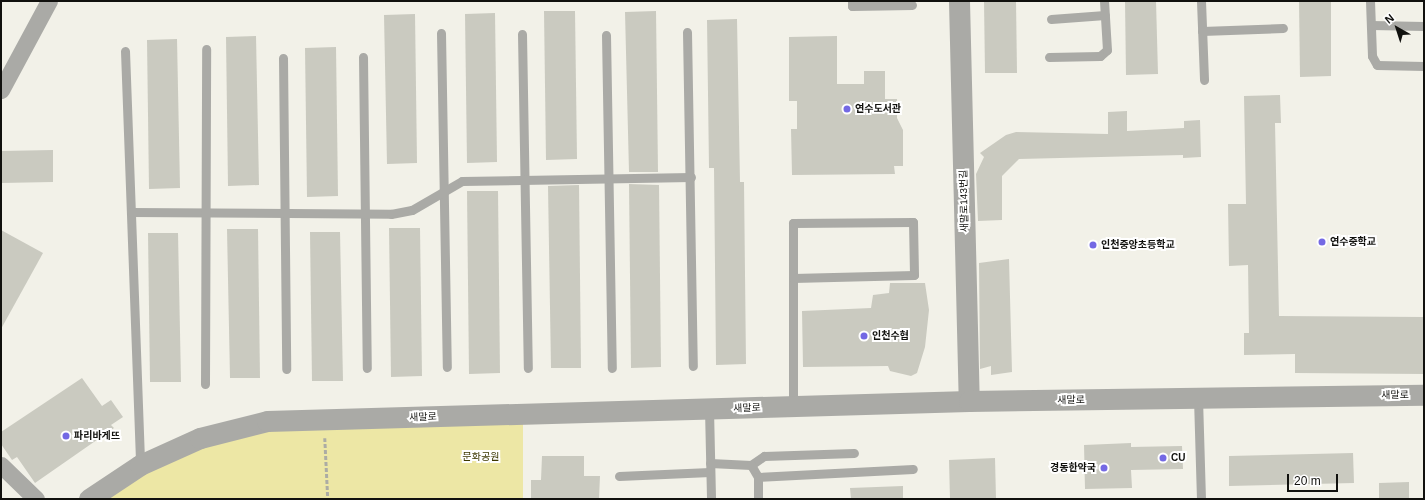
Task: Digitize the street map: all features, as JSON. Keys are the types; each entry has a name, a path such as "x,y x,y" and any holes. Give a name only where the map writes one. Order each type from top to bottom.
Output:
{"street":[{"path":"1,90 49,1"},
{"name":"새말로143번길","path":"959,1 969,401"},
{"name":"새말로","path":"88,499 140,465 200,438 267,421 969,401 1424,395"},
{"path":"1,465 36,499"}],"lane":[{"path":"852,1 852,6 912,5"},
{"path":"1049,57 1100,56 1107,50 1104,1"},
{"path":"1201,1 1204,80"},
{"path":"1370,1 1372,56 1377,65 1424,66"},
{"path":"1051,19 1105,15"},
{"path":"1371,25 1424,26"},
{"path":"1202,31 1283,28"},
{"path":"687,32 691,177 693,366"},
{"path":"441,33 447,367"},
{"path":"522,34 528,368"},
{"path":"606,35 612,368"},
{"path":"205,384 206,49"},
{"path":"125,51 140,465"},
{"path":"364,57 367,368"},
{"path":"283,58 286,369"},
{"path":"131,212 390,214 412,210 429,202 444,189 462,181 691,177"},
{"path":"793,278 914,275 913,222 793,223 793,278 793,406"},
{"path":"1198,398 1200,499"},
{"path":"709,409 711,499"},
{"path":"619,476 751,465 764,456 854,453"},
{"path":"751,465 758,477 758,499"},
{"path":"758,477 913,470"}],"path":[{"path":"324,420 328,499"}],"green space":[{"name":"문화공원","path":"523,414 523,499 89,499 99,490 267,421"}],"building":[{"path":"984,1 1016,1 1017,73 985,73"},
{"path":"1125,1 1156,1 1158,74 1126,75"},
{"path":"1299,1 1331,1 1331,76 1300,77"},
{"path":"544,11 575,11 577,159 546,160"},
{"path":"656,11 658,172 629,172 625,12"},
{"path":"495,13 497,162 467,163 465,14"},
{"path":"415,14 417,163 387,164 384,15"},
{"path":"737,19 740,182 744,182 746,364 716,365 714,168 709,168 707,20"},
{"path":"256,36 259,185 228,186 226,37"},
{"name":"연수도서관","path":"837,36 837,84 864,84 864,71 885,71 885,99 897,99 897,118 903,130 903,166 894,166 895,174 792,175 791,129 797,129 797,101 789,101 789,37"},
{"path":"177,39 180,188 149,189 147,40"},
{"path":"336,47 338,196 307,197 305,48"},
{"path":"1280,95 1281,123 1275,123 1279,316 1424,317 1424,374 1295,373 1295,354 1244,355 1244,333 1249,333 1248,265 1229,266 1228,204 1246,204 1244,96"},
{"path":"1127,111 1127,131 1184,128 1184,121 1200,120 1201,157 1183,158 1183,155 1019,159 1002,176 1002,220 978,221 976,174 984,157 980,153 1006,135 1016,132 1108,134 1108,112"},
{"path":"53,150 53,182 1,183 1,151"},
{"path":"629,184 659,185 661,367 631,368"},
{"path":"579,185 581,368 551,368 548,186"},
{"path":"467,191 498,191 500,373 469,374"},
{"path":"389,228 420,228 422,376 391,377"},
{"path":"227,229 258,229 260,378 230,378"},
{"path":"1,230 43,253 1,329"},
{"path":"310,232 340,232 343,381 312,381"},
{"path":"148,233 178,233 181,382 150,382"},
{"path":"1009,259 1012,372 991,375 991,366 980,369 979,263"},
{"name":"인천수협","path":"890,283 925,283 929,310 925,347 917,373 911,376 890,371 888,366 803,367 802,311 871,308 873,295 889,293"},
{"path":"82,378 102,406 111,400 123,417 111,425 114,428 35,483 17,457 12,460 1,444 1,432"},
{"path":"1131,443 1131,447 1182,446 1183,469 1131,470 1132,488 1085,489 1084,445"},
{"path":"1353,453 1354,483 1229,486 1229,456"},
{"path":"542,456 584,456 584,476 600,476 599,499 531,499 531,480 541,480"},
{"path":"995,458 996,499 950,499 949,460"},
{"path":"1409,482 1409,499 1379,499 1379,483"},
{"path":"903,486 903,499 851,499 850,488"}],"place":[{"name":"연수도서관","path":"847,109"},
{"name":"연수중학교","path":"1322,242"},
{"name":"인천중앙초등학교","path":"1093,245"},
{"name":"인천수협","path":"864,336"},
{"name":"파리바게뜨","path":"66,436"},
{"name":"CU","path":"1163,458"},
{"name":"경동한약국","path":"1104,468"}]}
